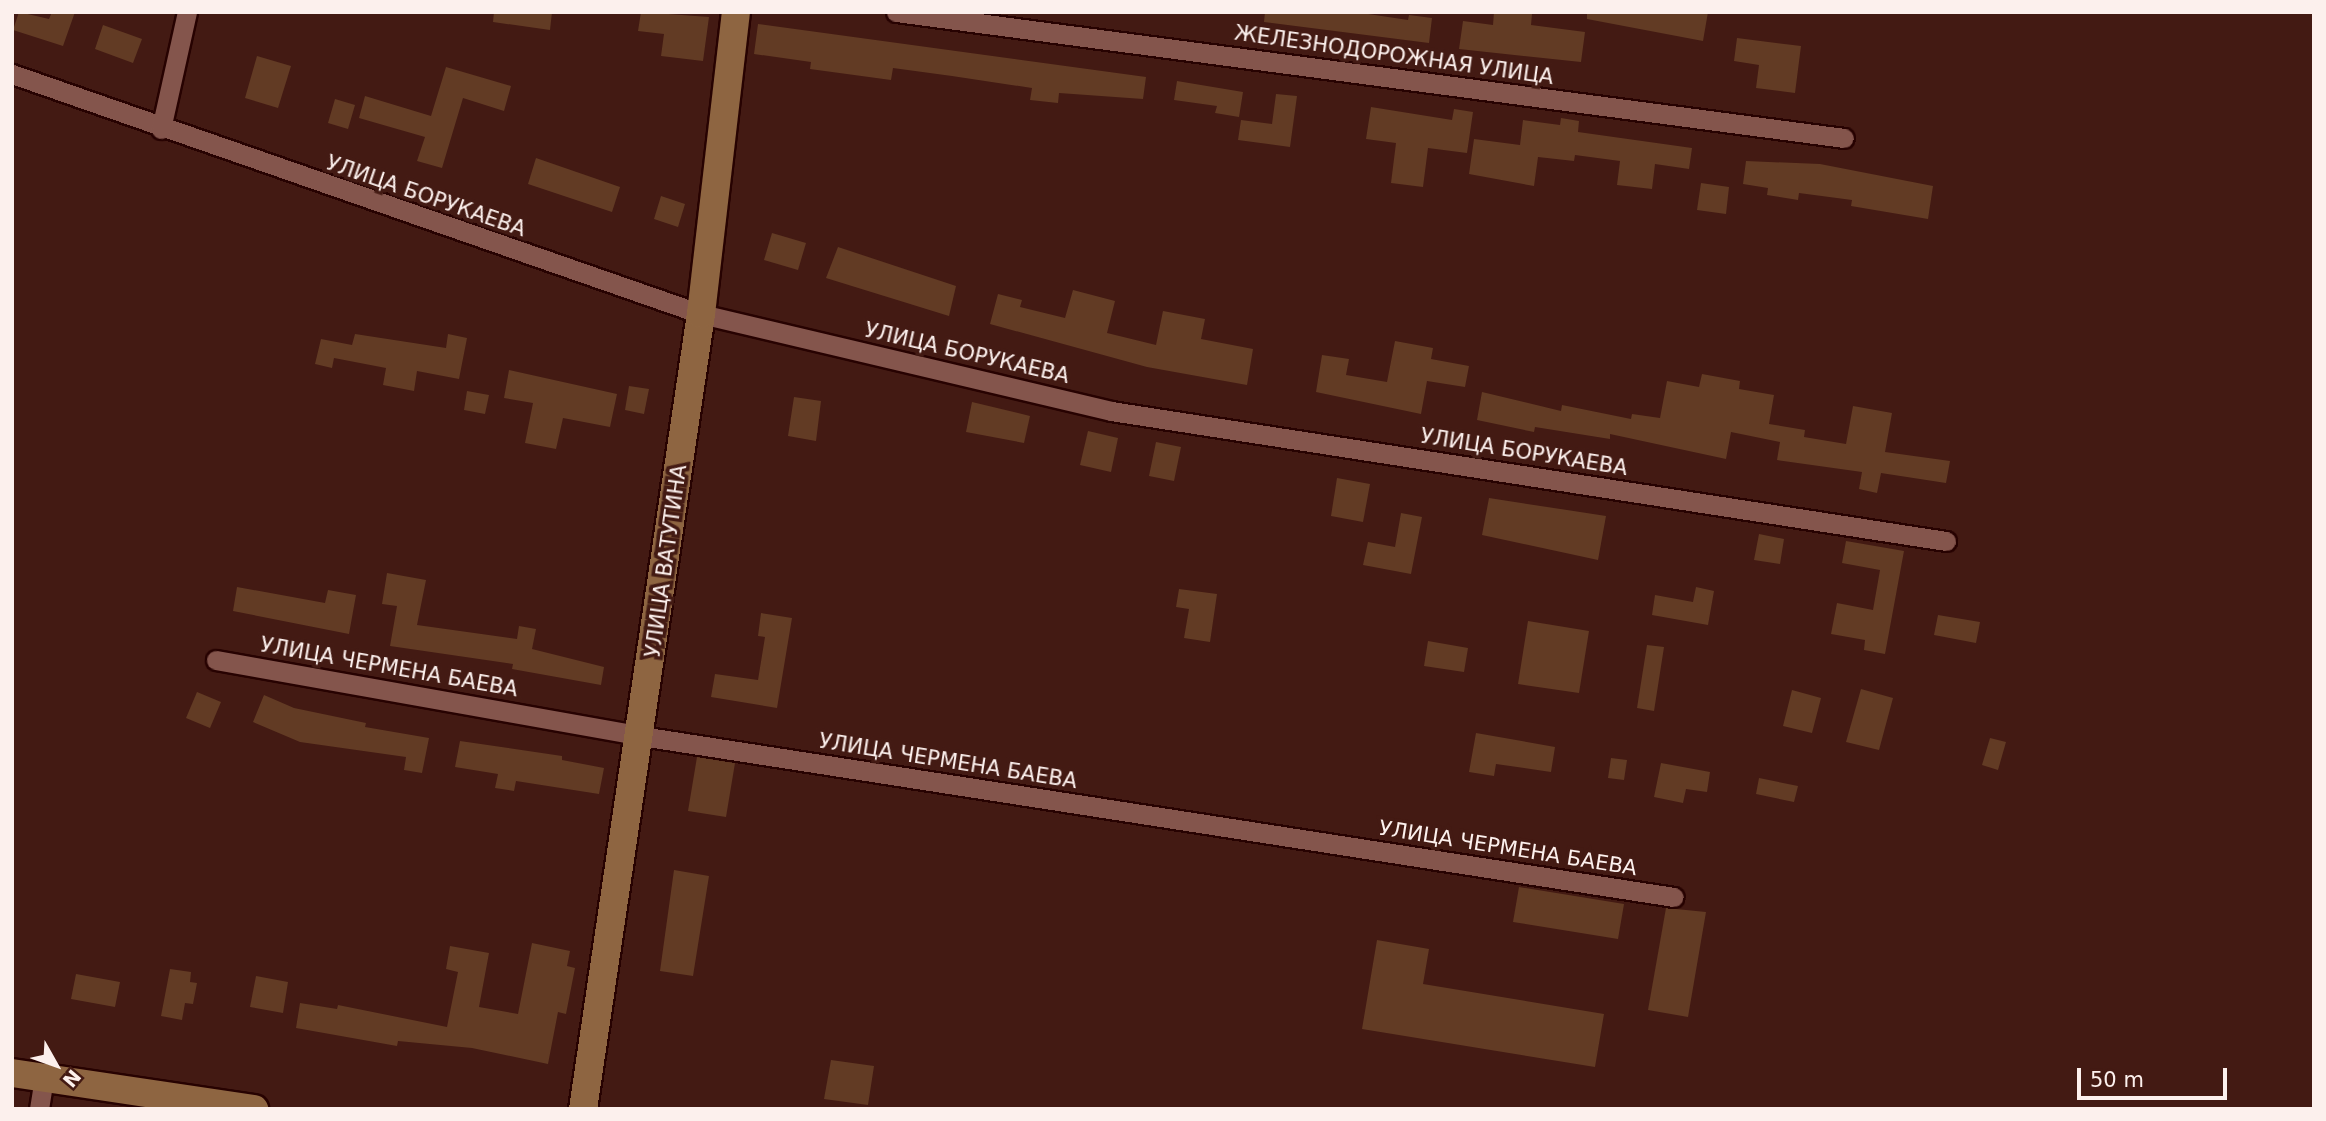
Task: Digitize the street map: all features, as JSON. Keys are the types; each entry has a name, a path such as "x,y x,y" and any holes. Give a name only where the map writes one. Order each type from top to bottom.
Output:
{"street":[{"path":"161,129 187,12"},
{"name":"УЛИЦА ВАТУТИНА","path":"583,1109 641,736 701,314 736,12"},
{"name":"ЖЕЛЕЗНОДОРОЖНАЯ УЛИЦА","path":"896,12 1844,138"},
{"name":"УЛИЦА БОРУКАЕВА","path":"12,74 161,129 701,314 1111,411 1946,541"},
{"name":"УЛИЦА ЧЕРМЕНА БАЕВА","path":"216,660 641,736 1674,897"},
{"path":"12,1073 254,1109"},
{"path":"39,1109 44,1077"}],"building":[{"path":"19,12 49,19 52,12 75,12 63,46 13,30"},
{"path":"494,12 552,12 550,30 493,22"},
{"path":"641,12 709,17 703,61 661,56 664,34 638,31"},
{"path":"1265,12 1355,12 1408,20 1409,15 1432,18 1429,43 1264,22"},
{"path":"1494,12 1525,12 1532,14 1531,25 1585,32 1581,62 1459,49 1463,21 1493,25"},
{"path":"1587,12 1708,12 1703,41 1587,19"},
{"path":"758,24 1146,77 1143,99 1059,93 1058,103 1030,100 1032,88 952,76 893,68 891,80 810,69 811,62 754,54"},
{"path":"103,25 142,39 133,63 95,49"},
{"path":"1737,38 1801,46 1795,93 1756,88 1759,65 1734,61"},
{"path":"257,56 291,66 278,108 245,98"},
{"path":"446,67 511,86 504,111 463,98 442,168 417,161 425,137 359,118 365,96 431,116"},
{"path":"1177,81 1243,92 1239,117 1215,113 1217,106 1174,100"},
{"path":"1276,94 1297,96 1290,147 1238,140 1241,120 1272,124"},
{"path":"335,99 355,105 348,129 328,123"},
{"path":"1371,107 1452,120 1454,109 1473,112 1467,153 1428,148 1423,187 1391,183 1396,143 1366,139"},
{"path":"1561,118 1579,121 1578,132 1692,148 1689,169 1655,164 1652,189 1617,185 1620,161 1575,155 1574,161 1538,157 1534,186 1469,174 1474,139 1520,145 1523,120 1560,125"},
{"path":"536,158 620,187 612,212 528,184"},
{"path":"1746,161 1820,164 1933,186 1928,219 1851,206 1852,200 1799,193 1798,200 1767,195 1768,188 1743,184"},
{"path":"1701,183 1729,187 1726,214 1697,210"},
{"path":"661,196 685,204 678,227 654,219"},
{"path":"772,233 806,243 798,270 764,260"},
{"path":"838,247 956,286 949,316 826,278"},
{"path":"1073,290 1115,301 1107,333 1156,345 1163,311 1205,319 1201,339 1253,349 1247,385 1147,367 990,324 998,294 1022,300 1020,307 1065,318"},
{"path":"355,334 446,348 448,334 467,338 459,379 417,371 414,391 383,385 386,368 334,358 332,368 315,364 321,339 352,345"},
{"path":"1395,341 1433,348 1431,359 1469,366 1465,387 1427,381 1421,414 1316,392 1322,355 1349,359 1346,375 1387,382"},
{"path":"509,370 617,394 610,427 563,418 556,449 525,443 533,403 504,398"},
{"path":"1702,374 1740,381 1739,389 1774,395 1769,424 1805,430 1804,437 1846,444 1853,406 1892,413 1885,452 1950,461 1946,483 1881,473 1877,493 1859,489 1862,472 1777,460 1780,442 1731,432 1726,459 1610,434 1610,439 1535,427 1534,432 1477,420 1482,392 1561,411 1562,405 1631,419 1632,414 1660,418 1667,381 1699,387"},
{"path":"629,386 649,389 644,414 625,410"},
{"path":"467,391 489,395 485,414 464,410"},
{"path":"794,397 821,401 816,441 788,436"},
{"path":"972,402 1030,416 1024,443 966,432"},
{"path":"1088,431 1118,438 1111,472 1080,465"},
{"path":"1156,442 1181,447 1174,481 1149,476"},
{"path":"1337,478 1370,484 1363,522 1331,516"},
{"path":"1489,498 1606,516 1598,560 1482,535"},
{"path":"1401,513 1422,517 1411,574 1363,565 1368,542 1395,547"},
{"path":"1759,534 1784,539 1780,564 1754,560"},
{"path":"1846,541 1904,551 1885,654 1864,650 1865,640 1831,634 1837,603 1873,610 1880,570 1842,563"},
{"path":"387,573 426,580 417,625 517,639 519,626 536,629 532,649 604,667 601,685 512,669 513,664 390,646 397,606 382,604"},
{"path":"237,587 325,603 328,590 356,595 349,634 233,611"},
{"path":"1696,587 1714,591 1708,625 1652,615 1655,595 1693,602"},
{"path":"1179,589 1217,594 1210,642 1184,638 1189,609 1176,607"},
{"path":"761,613 792,618 777,708 711,697 715,674 758,680 765,637 758,636"},
{"path":"1938,615 1980,622 1976,643 1934,635"},
{"path":"1528,621 1589,631 1579,693 1518,684"},
{"path":"1428,641 1468,648 1464,672 1424,666"},
{"path":"1647,645 1664,647 1654,711 1637,708"},
{"path":"1861,689 1893,698 1879,750 1846,742"},
{"path":"1792,690 1821,698 1812,733 1783,726"},
{"path":"197,692 221,702 210,728 186,718"},
{"path":"264,695 294,708 366,723 365,727 429,738 422,773 404,770 406,757 300,742 253,722"},
{"path":"1476,733 1555,747 1551,772 1496,764 1494,776 1469,772"},
{"path":"1990,738 2006,742 1998,770 1982,765"},
{"path":"460,741 562,756 562,760 604,768 599,794 516,781 514,791 495,788 498,774 455,767"},
{"path":"697,757 735,763 726,817 688,811"},
{"path":"1611,758 1627,760 1624,780 1608,778"},
{"path":"1661,763 1710,772 1707,792 1686,789 1683,803 1654,797"},
{"path":"1759,778 1798,786 1794,802 1756,794"},
{"path":"674,870 709,876 693,976 660,971"},
{"path":"1519,887 1624,904 1618,939 1513,922"},
{"path":"1666,908 1706,912 1688,1017 1648,1010"},
{"path":"1377,940 1429,949 1423,984 1604,1014 1595,1067 1362,1029"},
{"path":"532,943 570,951 567,966 575,968 566,1014 558,1012 548,1064 472,1048 398,1041 397,1046 296,1028 300,1003 337,1009 338,1005 447,1027 458,972 446,969 450,946 489,953 479,1007 518,1014"},
{"path":"170,969 191,972 190,982 197,983 193,1004 185,1003 182,1020 161,1016"},
{"path":"76,974 120,982 115,1007 71,999"},
{"path":"256,976 288,982 283,1013 250,1007"},
{"path":"831,1060 874,1066 868,1105 824,1099"}]}
